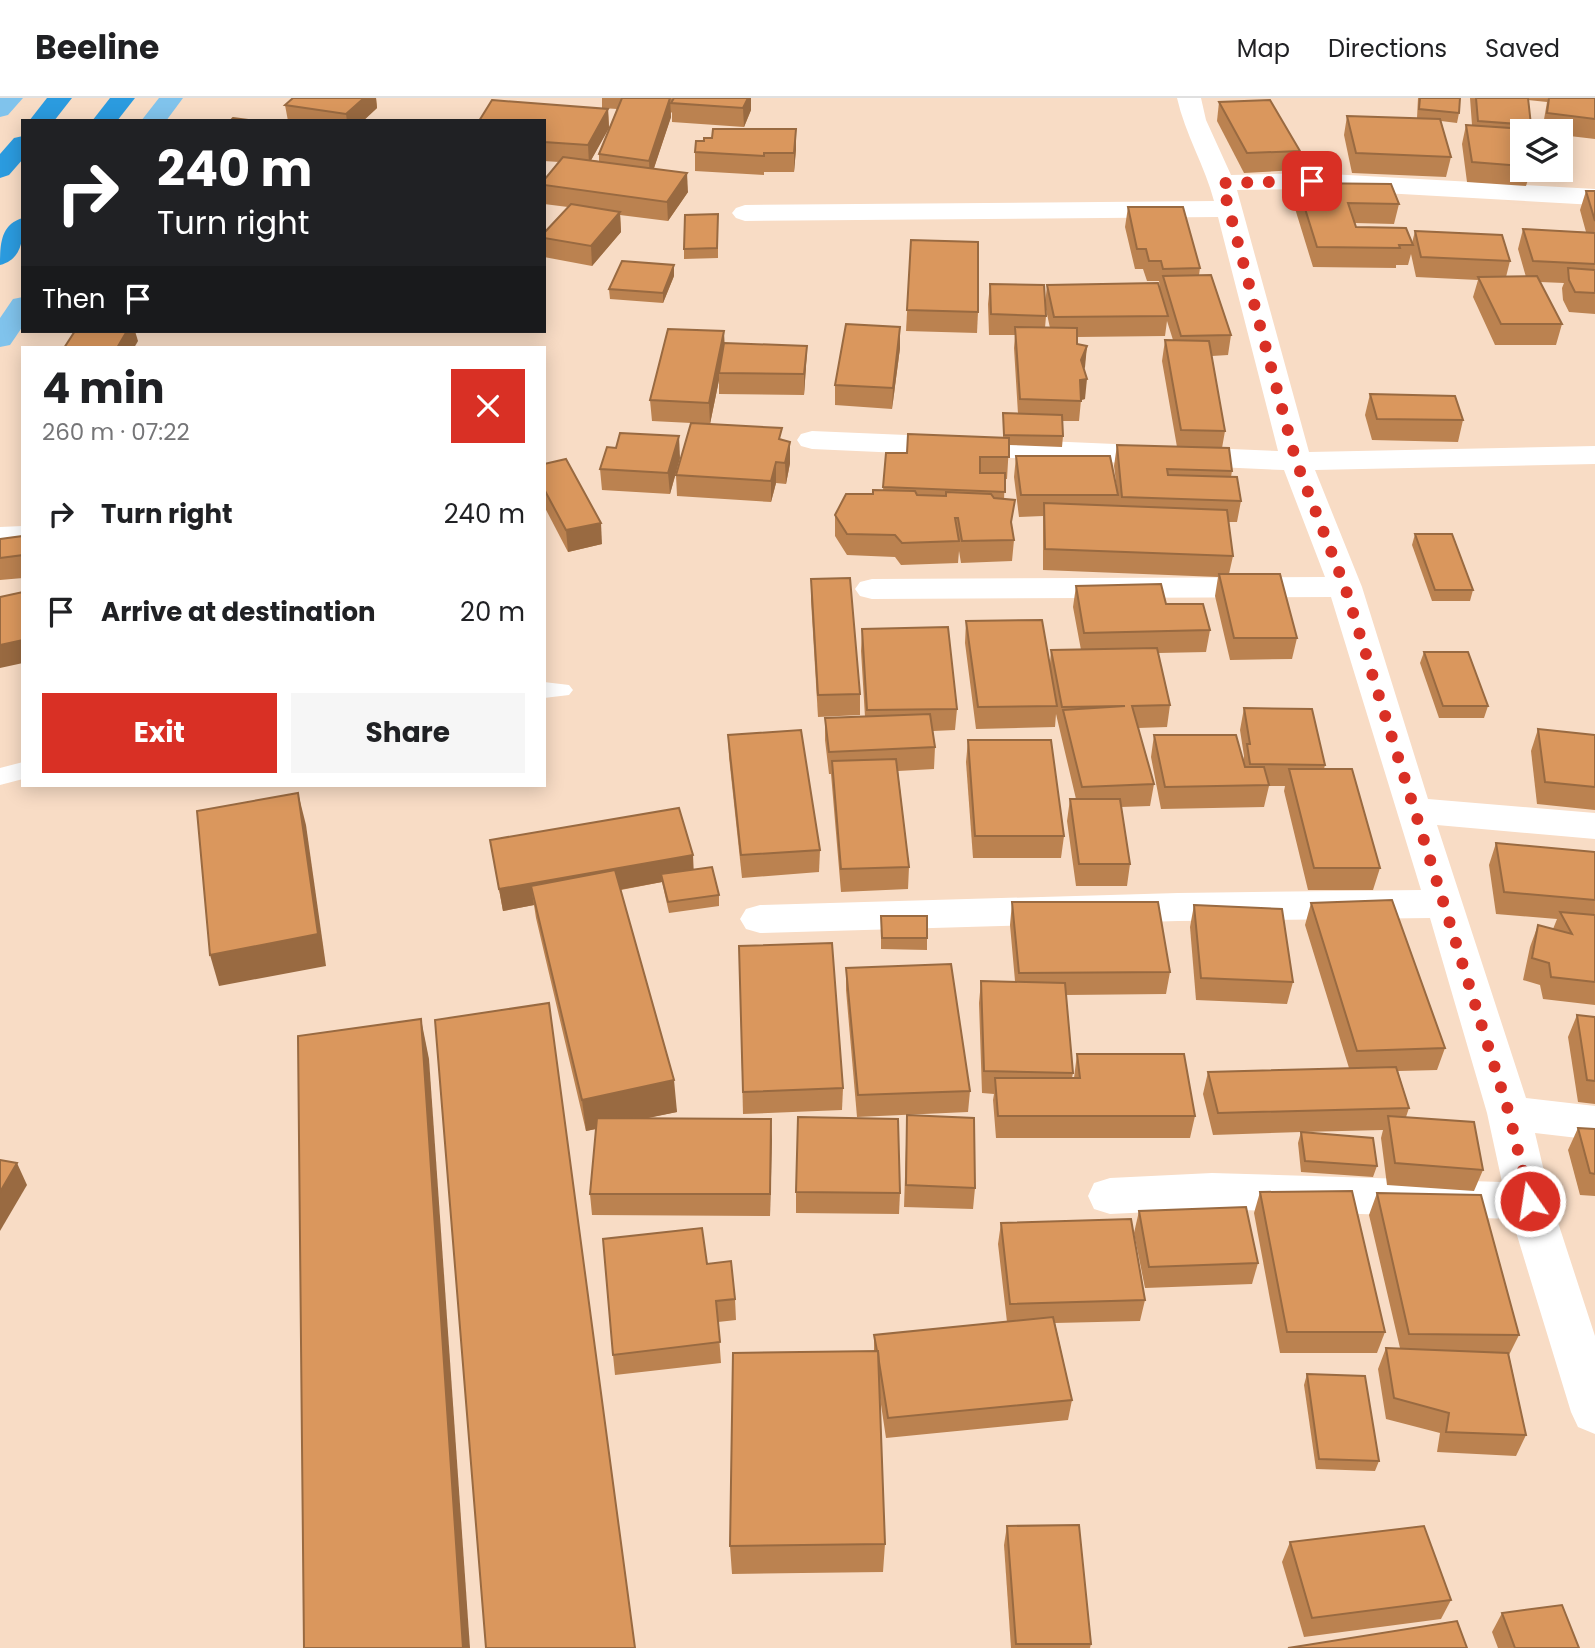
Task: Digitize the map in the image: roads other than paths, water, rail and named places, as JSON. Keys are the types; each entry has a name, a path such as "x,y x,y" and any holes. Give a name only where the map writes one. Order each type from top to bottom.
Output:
{"highway":[{"path":"43,119 60,98"},
{"path":"106,119 123,98"},
{"path":"0,257 21,229"}],"main road":[{"path":"0,110 11,98"},
{"path":"155,119 171,98"},
{"path":"0,339 21,308"}],"street":[{"path":"1189,98 1194,120 1225,196 1296,461 1345,587 1413,810 1445,904 1509,1113 1530,1201 1595,1412"},
{"path":"745,212 1225,196 1312,181 1595,197"},
{"path":"813,440 1296,461 1595,455"},
{"path":"0,537 21,536"},
{"path":"873,589 1345,587"},
{"path":"1413,810 1595,826"},
{"path":"760,919 1178,907 1445,904"},
{"path":"1509,1113 1595,1123"},
{"path":"1110,1196 1212,1191 1530,1201"}],"lane":[{"path":"0,777 21,771"}]}
